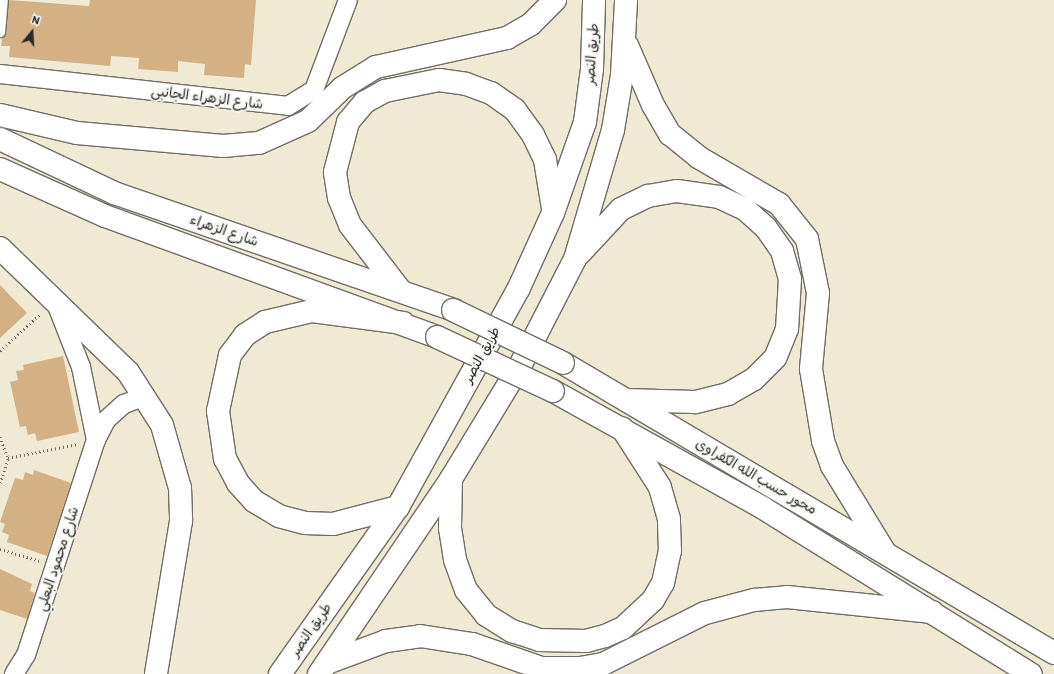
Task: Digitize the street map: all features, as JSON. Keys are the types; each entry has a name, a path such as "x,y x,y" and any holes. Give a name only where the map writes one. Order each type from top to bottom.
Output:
{"main road":[{"path":"0,115 77,133 223,146 259,143 308,121 342,88 376,67 395,60 477,48 507,38 531,24 555,0"},
{"name":"طريق النصر","path":"280,674 398,508 518,290 553,213 585,122 592,69 594,0"},
{"path":"323,669 451,479 521,364 575,259 613,130 625,38 626,0"},
{"path":"625,38 641,80 670,134 698,157 779,204 807,239 818,293 812,370 822,441 843,487 884,551"},
{"path":"400,290 350,225 339,198 335,172 348,122 364,102 385,90 439,80 466,84 497,97 515,110 545,160 553,213"},
{"name":"شارع الزهراء","path":"0,139 114,193 400,290 453,310"},
{"name":"شارع الزهراء","path":"0,169 105,216 403,323 437,337"},
{"path":"575,259 621,210 648,196 677,190 719,197 745,210 766,228 782,251 790,280 786,329 775,358 754,379 728,394 694,402 626,400"},
{"path":"0,248 50,306 128,372 146,396 173,456 181,521 156,674"},
{"name":"محور حسب الله الكفراوى","path":"453,310 563,363 884,551 1054,653"},
{"path":"398,508 332,524 305,523 279,516 254,501 238,482 225,460 218,411 230,355 245,335 265,322 312,311 403,323"},
{"name":"محور حسب الله الكفراوى","path":"437,337 553,391 622,428 770,512 1031,674"},
{"path":"451,479 450,528 455,560 466,590 486,615 539,640 586,641 605,636 624,628 653,600 663,583 670,551 669,519 660,488 622,428"},
{"path":"323,669 386,641 420,636 472,644 535,666 580,668 603,664 705,613 754,600 787,597 932,612"}],"street":[{"name":"شارع الزهراء الجانبى","path":"0,74 288,106 314,90 348,0"},
{"name":"شارع محمود البعلي","path":"50,306 81,367 96,440"},
{"name":"شارع محمود البعلي","path":"14,674 26,655 96,440 106,420 124,404 146,396"}],"lane":[{"path":"0,32 3,0"}],"path":[{"path":"0,351 50,306"},
{"path":"0,437 8,458 0,483"},
{"path":"8,458 96,440"},
{"path":"0,549 56,566"}],"building":[{"path":"9,0 89,6 90,0 256,0 251,65 245,64 244,78 204,75 205,64 178,61 178,72 138,69 139,58 111,56 110,66 9,57 10,46 1,46"},
{"path":"0,285 27,313 0,338"},
{"path":"63,356 79,432 37,441 35,433 28,435 26,426 20,427 10,382 18,380 16,371 24,370 23,365"},
{"path":"34,470 71,483 47,556 7,542 9,535 2,532 5,524 0,522 15,478 23,480 25,472 33,475"},
{"path":"0,569 32,584 30,591 35,593 27,619 0,610"}]}
